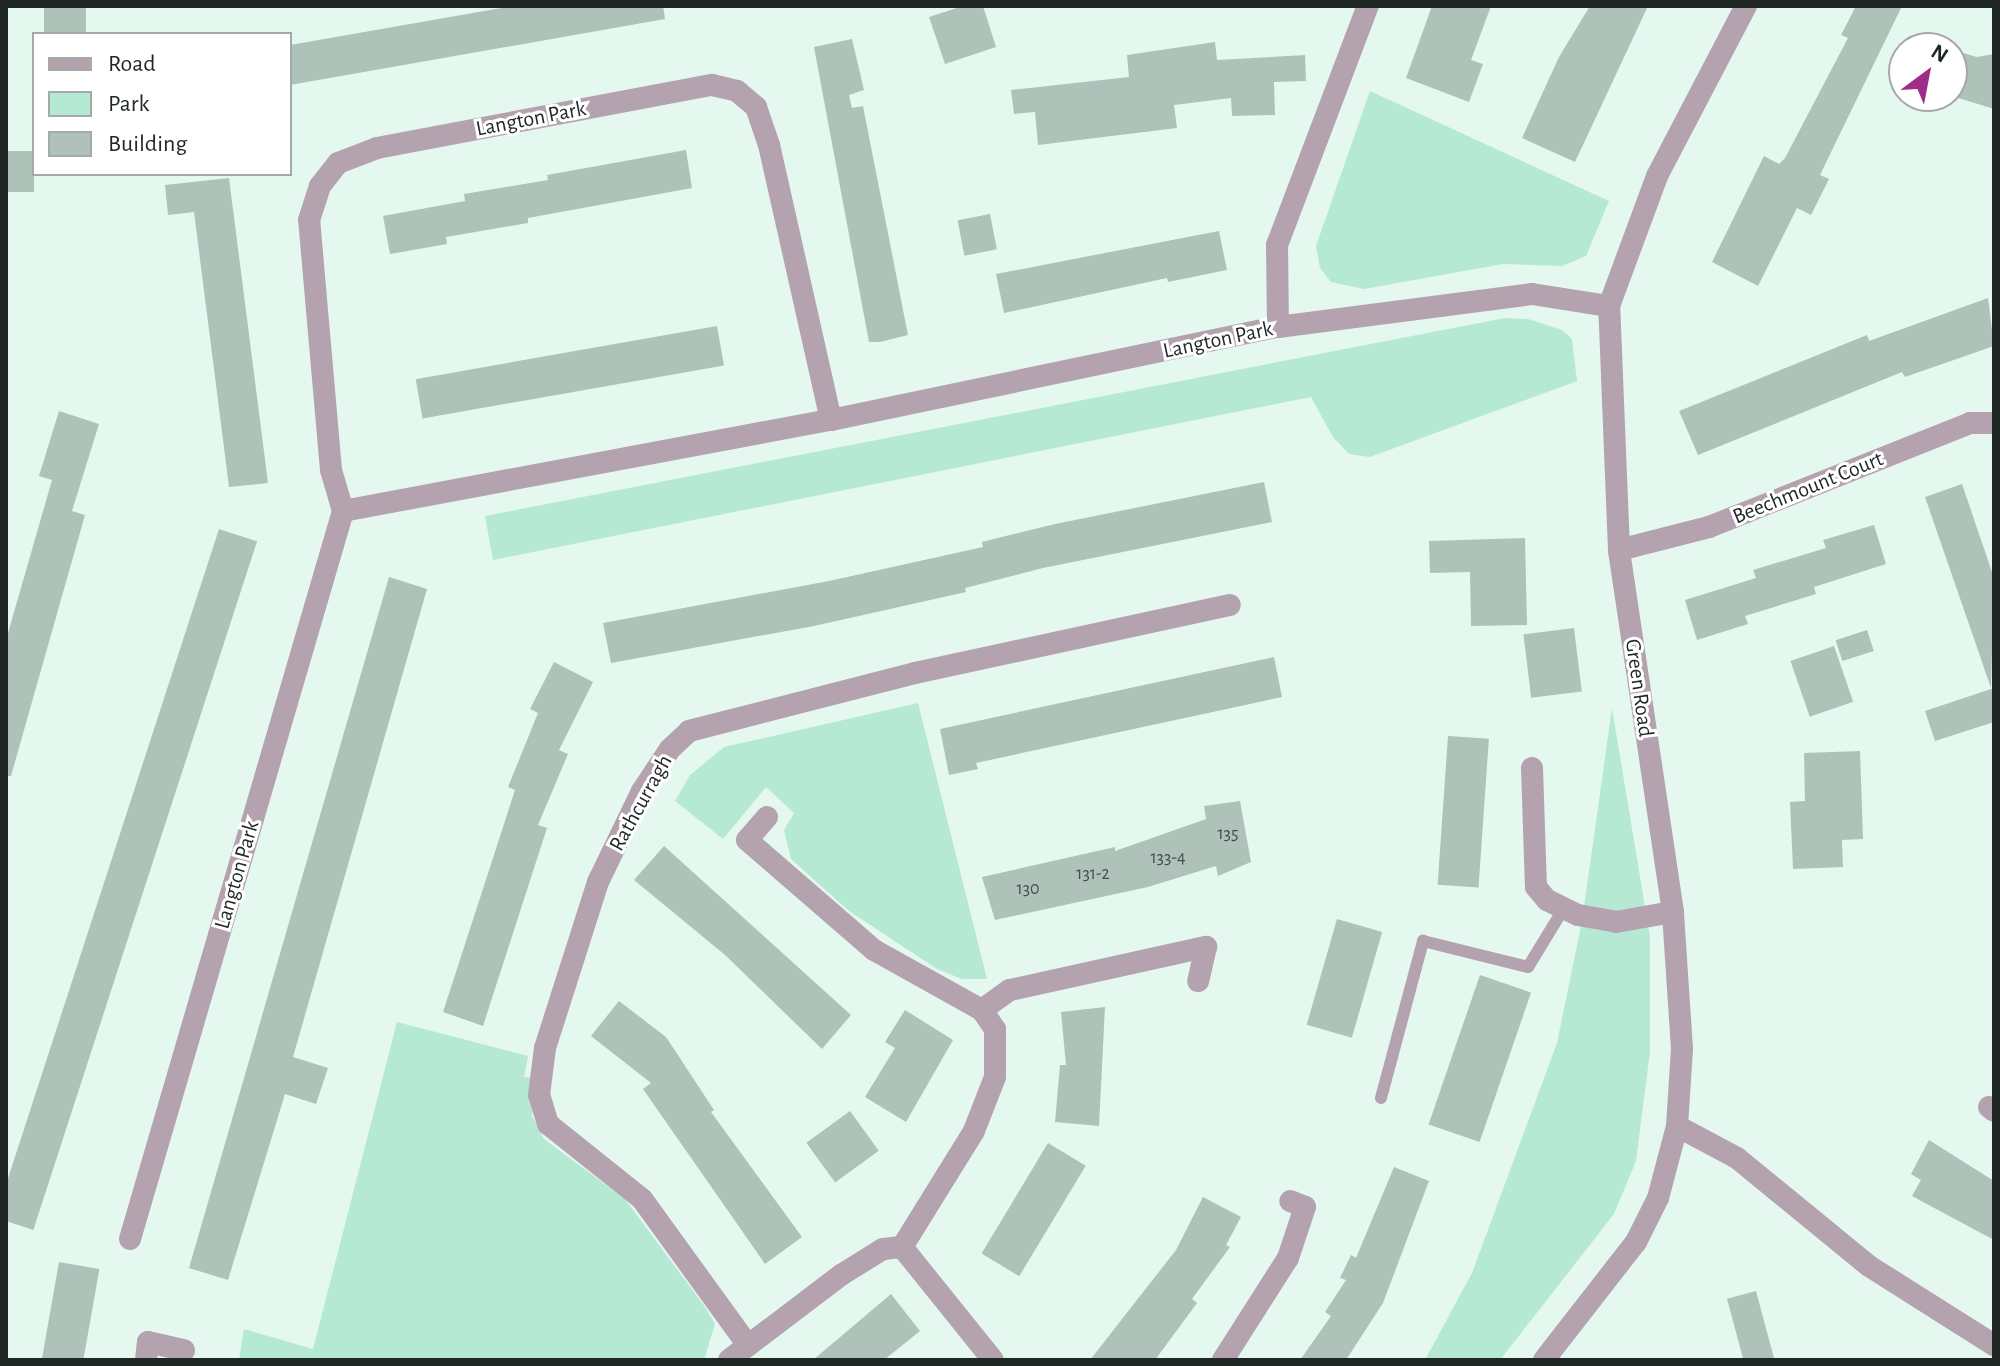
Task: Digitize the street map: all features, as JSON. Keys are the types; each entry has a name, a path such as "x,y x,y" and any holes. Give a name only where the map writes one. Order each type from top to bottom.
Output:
{"street":[{"path":"1278,327 1277,245 1368,6"},
{"name":"Green Road","path":"1544,1360 1636,1242 1658,1198 1677,1126 1682,1049 1673,912 1619,550 1609,306 1657,176 1746,6"},
{"name":"Langton Park","path":"130,1239 343,511 331,470 309,220 320,186 338,163 377,148 712,85 737,91 756,107 760,119 831,420"},
{"name":"Langton Park","path":"343,511 831,420 1278,327 1532,294 1609,306"},
{"name":"Beechmount Court","path":"1619,550 1709,527 1970,423 1994,423"},
{"name":"Rathcurragh","path":"747,1344 642,1199 548,1124 539,1095 545,1048 598,882 642,791 670,749 689,731 915,673 1230,605"},
{"path":"1532,768 1536,887 1564,908 1616,922 1673,912"},
{"path":"767,817 747,840 827,913 874,950 982,1010 995,1029 995,1077 974,1131 909,1227 902,1247"},
{"path":"982,1010 1010,990 1206,947 1198,981"},
{"path":"1677,1126 1737,1158 1869,1266 1994,1345"},
{"path":"1223,1360 1288,1258 1305,1207 1290,1201"},
{"path":"729,1360 851,1268 883,1249 902,1247"},
{"path":"902,1247 993,1360"},
{"path":"146,1360 148,1342 184,1350"}],"lane":[{"path":"1381,1098 1423,941 1528,967 1564,908"}],"green space":[{"path":"1370,91 1609,201 1586,256 1562,266 1503,264 1364,289 1331,282 1320,268 1316,246"},
{"path":"1505,318 1528,319 1562,330 1572,339 1577,381 1370,457 1349,454 1333,437 1311,397 493,560 485,516"},
{"path":"918,703 987,979 962,979 937,969 849,911 791,859 784,830 794,813 766,787 723,839 675,801 690,775 724,747"},
{"path":"1612,708 1650,937 1650,1052 1636,1161 1614,1214 1500,1360 1425,1360 1472,1273 1557,1043 1582,921"},
{"path":"397,1022 528,1056 524,1077 535,1078 532,1116 544,1139 625,1199 705,1307 715,1324 704,1360 239,1360 244,1329 313,1349"}],"building":[{"path":"44,6 86,6 86,32 44,32"},
{"path":"513,6 663,6 665,19 292,85 292,45"},
{"path":"963,6 983,6 996,47 945,64 929,17"},
{"path":"1432,6 1491,6 1471,60 1483,64 1469,102 1406,78"},
{"path":"1590,6 1648,6 1575,162 1522,138 1559,57"},
{"path":"1856,6 1902,6 1820,175 1829,179 1811,215 1797,208 1758,286 1712,262 1764,156 1779,164 1785,158 1848,38 1841,35"},
{"path":"852,39 864,90 849,95 852,108 863,106 908,335 880,342 869,342 814,47"},
{"path":"1215,42 1217,60 1305,55 1306,81 1274,82 1275,115 1232,116 1231,98 1174,105 1177,128 1038,145 1035,112 1014,114 1011,90 1129,77 1127,55"},
{"path":"1968,54 1977,57 1994,54 1994,109 1968,101"},
{"path":"686,150 692,188 528,218 528,223 446,237 447,244 390,254 383,216 465,201 464,194 548,180 547,175"},
{"path":"6,151 32,151 34,192 6,192"},
{"path":"229,178 268,483 229,487 194,212 168,215 165,185"},
{"path":"990,214 997,249 964,256 958,220"},
{"path":"1219,231 1227,270 1168,282 1167,278 1004,313 996,274"},
{"path":"1988,298 1994,346 1905,377 1902,372 1698,455 1679,411 1867,335 1869,341"},
{"path":"717,326 724,365 423,419 416,379"},
{"path":"59,411 99,424 72,511 85,515 11,776 6,776 6,640 52,480 39,476"},
{"path":"1264,482 1272,522 1043,568 965,588 966,592 814,626 611,663 603,623 829,581 983,547 982,542 1055,524"},
{"path":"1962,484 1994,578 1991,688 1925,497"},
{"path":"1874,525 1886,564 1814,587 1816,594 1745,616 1748,624 1697,640 1685,600 1756,578 1753,570 1826,548 1823,540"},
{"path":"219,529 257,541 33,1230 6,1221 6,1185"},
{"path":"1525,538 1527,625 1471,626 1470,572 1430,573 1429,541"},
{"path":"389,577 427,589 293,1057 328,1068 316,1104 285,1094 228,1280 189,1268"},
{"path":"1574,628 1582,692 1531,698 1523,634"},
{"path":"1867,630 1874,651 1842,661 1836,640"},
{"path":"1834,646 1853,702 1810,717 1791,661"},
{"path":"1274,657 1282,697 976,763 978,769 949,775 940,729"},
{"path":"554,662 593,682 559,750 568,754 538,825 547,828 483,1026 443,1012 515,790 508,787 538,713 530,709"},
{"path":"1994,688 1994,722 1935,741 1925,711"},
{"path":"1448,736 1489,739 1479,887 1438,885"},
{"path":"1860,751 1863,839 1842,840 1843,867 1793,869 1790,802 1805,801 1804,753"},
{"path":"1240,801 1251,862 1218,876 1216,866 1148,887 995,920 982,877 1115,847 1115,851 1206,819 1204,806"},
{"path":"664,846 851,1015 822,1049 725,955 634,880"},
{"path":"1337,919 1382,932 1352,1038 1307,1025"},
{"path":"1480,975 1531,993 1480,1142 1429,1124"},
{"path":"619,1001 666,1037 714,1110 711,1112 802,1237 765,1264 643,1089 651,1083 591,1036"},
{"path":"1105,1007 1099,1126 1055,1122 1060,1065 1066,1065 1061,1012"},
{"path":"905,1010 953,1040 906,1122 865,1097 895,1048 885,1042"},
{"path":"850,1111 879,1151 835,1182 806,1143"},
{"path":"1929,1140 1994,1181 1994,1240 1912,1196 1921,1180 1911,1174"},
{"path":"1048,1143 1086,1166 1019,1276 982,1254"},
{"path":"1394,1167 1429,1181 1383,1303 1346,1360 1300,1360 1331,1316 1325,1312 1346,1280 1340,1278 1351,1255 1356,1258"},
{"path":"1203,1197 1241,1217 1226,1245 1230,1247 1192,1299 1197,1303 1155,1360 1090,1360 1176,1250"},
{"path":"59,1262 99,1269 83,1360 42,1359"},
{"path":"1756,1291 1774,1360 1743,1360 1727,1299"},
{"path":"891,1294 920,1331 884,1360 813,1360"}]}
